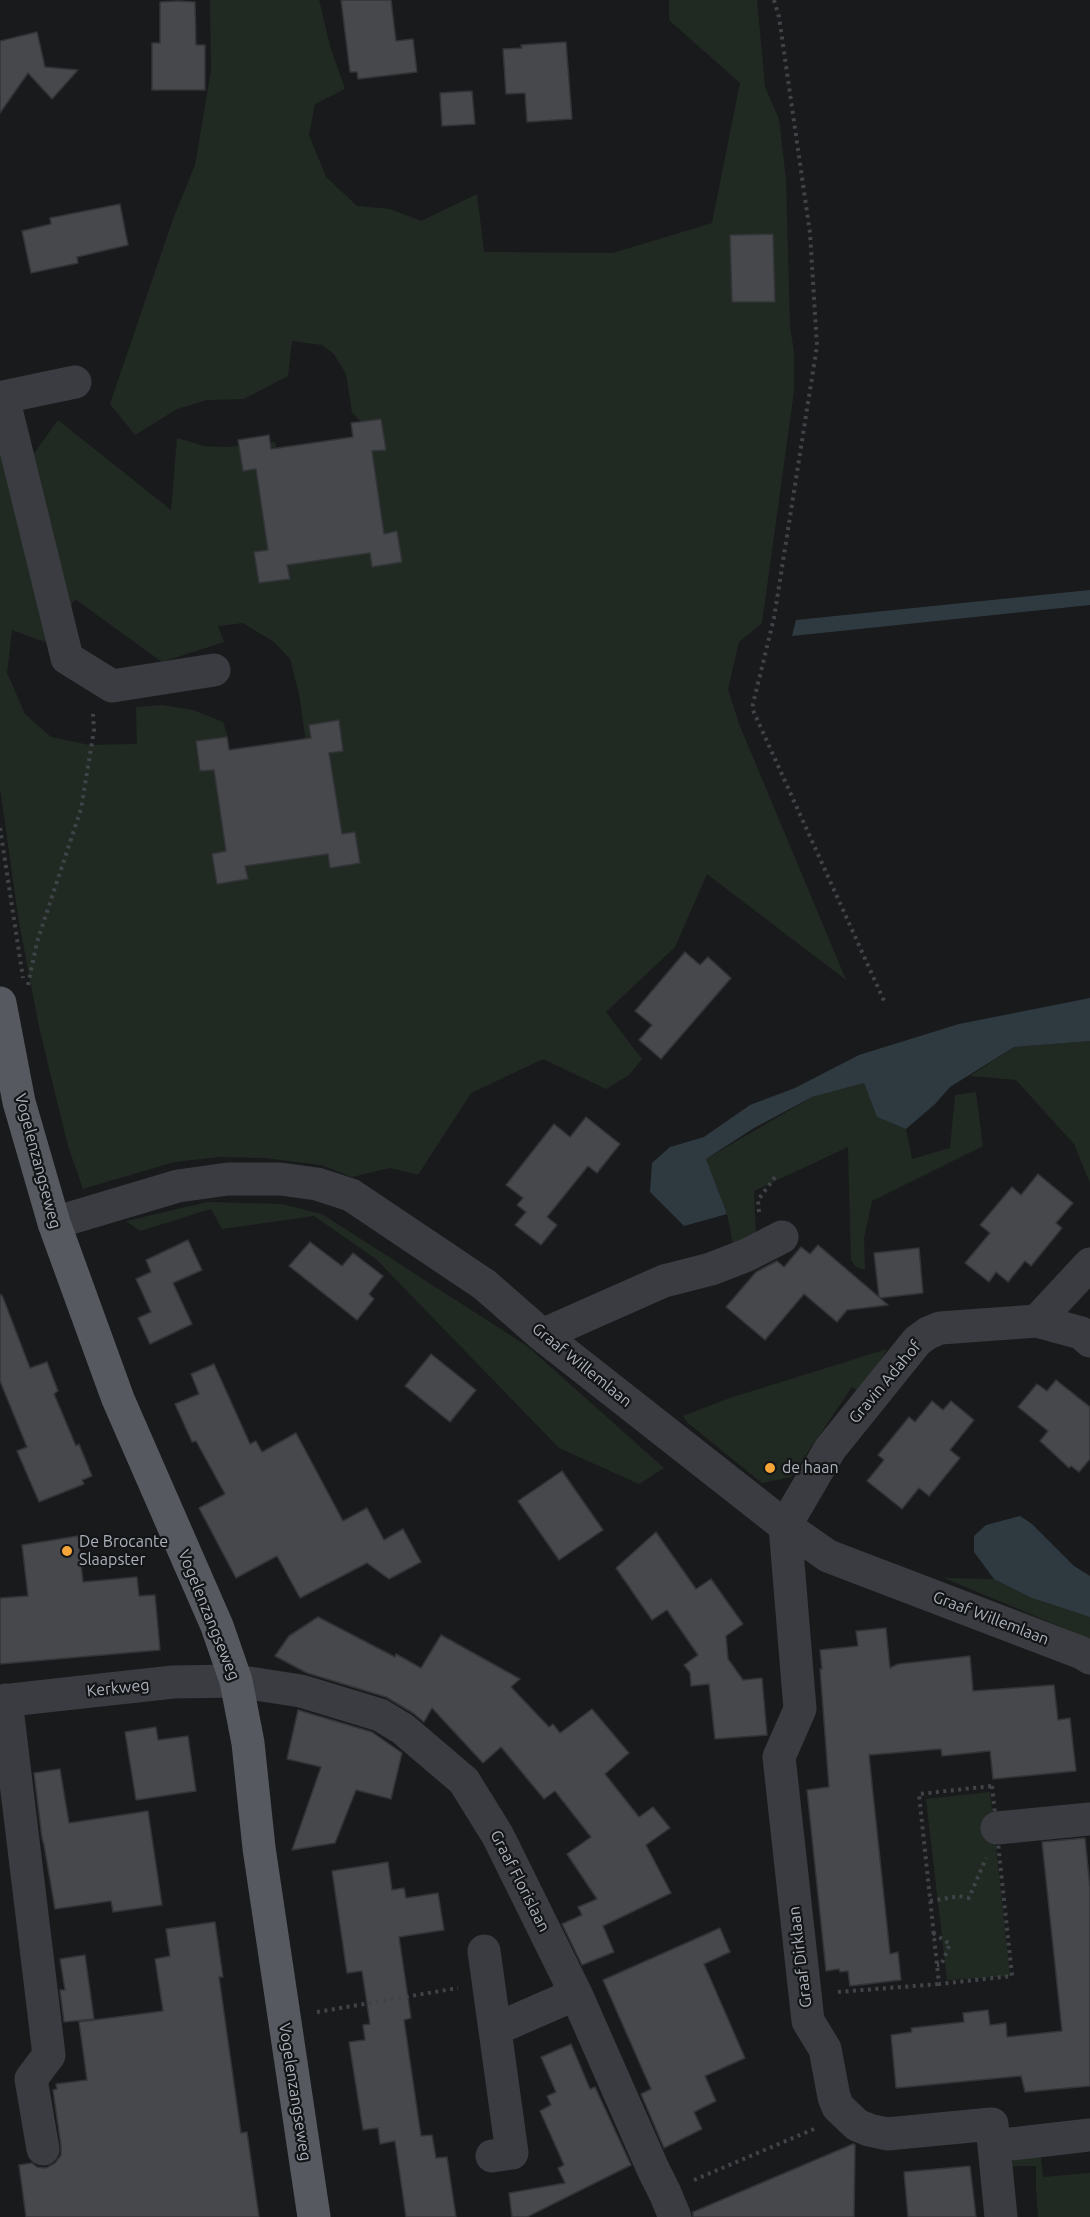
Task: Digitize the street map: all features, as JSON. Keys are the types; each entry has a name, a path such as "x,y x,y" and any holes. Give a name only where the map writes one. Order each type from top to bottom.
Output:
{"main road":[{"name":"Vogelenzangseweg","path":"14,996 19,1102 54,1223 118,1400 217,1626 236,1681 248,1743 259,1848 314,2217"}],"street":[{"path":"75,382 2,397 67,658 112,686 214,670"},
{"name":"Graaf Willemlaan","path":"54,1223 178,1186 228,1179 280,1179 317,1184 351,1195 485,1285 542,1335 784,1526 828,1556 1090,1658"},
{"path":"542,1335 664,1281 711,1269 747,1256 782,1238"},
{"path":"1037,1321 1090,1264"},
{"name":"Gravin Adahof","path":"784,1526 830,1449 917,1341 928,1333 940,1328 1037,1321 1081,1333 1090,1341"},
{"name":"Graaf Dirklaan","path":"784,1526 800,1709 779,1757 804,1995 808,2021 825,2049 834,2097 838,2107 846,2115"},
{"name":"Kerkweg","path":"3,1700 172,1682 236,1681"},
{"name":"Graaf Florislaan","path":"236,1681 302,1691 380,1715 403,1729 464,1781 498,1836 576,1994 670,2205"},
{"path":"3,1700 49,2055 31,2079 43,2149"},
{"path":"994,1840 1090,1819"},
{"path":"484,1951 512,2153 492,2156"},
{"path":"496,2029 576,1994"},
{"path":"846,2115 857,2125 887,2134 992,2124 1001,2217"},
{"path":"994,2146 1090,2135"}],"path":[{"path":"774,0 779,17 810,233 817,346 774,618 752,708 885,1003"},
{"path":"14,996 35,949 81,809 94,730 93,674"},
{"path":"804,1995 939,1984 1012,1976 994,1840 992,1786 919,1794 939,1984"},
{"path":"930,1901 959,1896 969,1898 994,1840"},
{"path":"933,1933 950,1944 941,1965 937,1965"},
{"path":"284,2018 488,1983"},
{"path":"670,2205 846,2115"}],"shaded area":[{"path":"210,0 319,0 330,46 345,89 315,104 309,135 326,177 357,206 390,209 421,221 477,194 484,252 613,253 712,223 740,83 669,20 669,0 757,0 765,87 779,119 786,180 794,391 762,623 739,642 728,689 739,724 846,980 707,874 675,947 606,1012 642,1059 629,1075 606,1089 543,1059 471,1093 418,1175 390,1168 352,1177 321,1165 265,1158 220,1157 174,1162 83,1189 68,1146 39,1027 19,922 0,788 0,426 28,462 58,420 171,510 177,438 204,446 226,447 275,442 279,460 365,448 360,421 352,412 346,374 334,354 322,345 292,341 288,376 244,399 207,400 177,409 135,435 110,404 173,219 195,165 211,71","holes":["75,599 162,662 224,642 218,626 243,623 274,642 290,659 299,694 308,755 232,763 223,722 193,710 163,705 136,707 137,744 89,745 51,737 25,714 7,673 12,630 48,643"]},
{"path":"1090,590 1090,605 792,636 796,620"},
{"path":"1090,998 1090,1041 1014,1047 950,1087 935,1104 906,1129 877,1117 864,1083 812,1097 754,1128 706,1159 727,1214 684,1226 650,1192 652,1163 670,1147 704,1137 750,1105 795,1088 859,1055 959,1024"},
{"path":"1090,1041 1090,1183 1074,1144 1016,1080 970,1076 1014,1047"},
{"path":"864,1083 877,1117 906,1129 912,1159 950,1148 955,1095 976,1092 983,1146 872,1201 864,1238 865,1270 856,1267 851,1260 848,1147 754,1191 756,1237 733,1244 727,1214 706,1159 812,1097"},
{"path":"208,1202 282,1204 322,1214 527,1346 664,1468 639,1484 559,1448 376,1259 314,1216 222,1229 211,1209 140,1231 126,1221"},
{"path":"887,1349 862,1393 852,1387 791,1477 762,1483 688,1423 683,1416 730,1398"},
{"path":"1020,1516 1032,1524 1074,1566 1090,1576 1090,1617 1032,1598 994,1579 974,1552 974,1536 986,1525"},
{"path":"944,1578 994,1579 1032,1598 1090,1617 1090,1639"},
{"path":"990,1792 1010,1976 947,1980 926,1799"},
{"path":"1040,2150 1043,2177 1090,2173 1090,2217 1038,2217 1036,2166 1009,2166 1022,2152"}],"building":[{"path":"341,0 391,0 396,41 413,39 417,72 358,79 357,72 350,72"},
{"path":"160,2 195,2 196,45 205,45 205,90 152,90 152,43 160,43"},
{"path":"37,32 45,67 78,70 52,99 28,73 0,113 0,41"},
{"path":"566,42 572,119 527,122 525,93 506,94 503,49 522,48 521,45"},
{"path":"472,91 475,124 442,126 440,93"},
{"path":"120,204 128,245 77,257 78,263 31,273 22,231 51,224 50,218"},
{"path":"773,234 775,302 732,302 730,235"},
{"path":"381,419 386,450 372,451 384,534 397,531 402,562 372,567 370,553 287,565 290,579 259,583 254,552 268,550 256,469 243,471 238,440 269,435 271,449 353,437 351,423"},
{"path":"339,720 343,751 329,753 342,834 355,832 360,863 330,868 328,854 245,866 248,879 217,884 212,854 226,851 214,770 200,771 196,741 227,737 229,750 311,738 309,725"},
{"path":"685,952 700,965 708,957 731,978 661,1059 639,1040 652,1025 635,1011"},
{"path":"586,1117 620,1144 597,1173 588,1166 547,1217 557,1225 541,1245 515,1225 526,1212 517,1205 523,1198 506,1185 554,1124 570,1137"},
{"path":"1038,1174 1073,1203 1056,1223 1062,1228 1031,1266 1025,1261 1008,1282 996,1272 989,1282 965,1263 990,1233 980,1225 1012,1187 1021,1195"},
{"path":"188,1240 202,1270 173,1283 192,1324 150,1344 138,1318 151,1312 136,1279 151,1272 146,1260"},
{"path":"310,1242 342,1266 353,1253 383,1276 369,1294 374,1299 357,1320 289,1266"},
{"path":"818,1245 879,1297 874,1253 919,1248 923,1293 880,1298 888,1305 847,1310 837,1322 804,1294 765,1340 726,1307 756,1272 777,1261 784,1267 801,1247 810,1254"},
{"path":"0,1295 2,1295 30,1368 47,1362 58,1391 54,1394 76,1446 79,1444 92,1476 82,1480 84,1484 39,1502 17,1451 27,1447 0,1381"},
{"path":"431,1354 476,1390 450,1422 405,1386"},
{"path":"214,1364 250,1444 256,1441 262,1452 296,1433 343,1521 367,1508 384,1540 403,1529 421,1562 389,1579 367,1563 300,1598 277,1556 236,1578 199,1508 225,1494 196,1441 192,1442 175,1404 199,1394 191,1374"},
{"path":"1056,1380 1090,1407 1090,1459 1079,1472 1071,1466 1069,1468 1040,1441 1048,1431 1018,1407 1037,1384 1047,1391"},
{"path":"932,1401 943,1410 951,1401 974,1420 950,1450 960,1458 929,1496 919,1488 902,1509 867,1481 884,1460 878,1455 909,1417 915,1422"},
{"path":"562,1471 603,1530 559,1560 518,1501"},
{"path":"656,1532 696,1589 711,1579 743,1624 726,1636 728,1659 743,1680 762,1678 767,1735 715,1739 709,1684 691,1686 690,1673 684,1665 698,1655 667,1610 652,1620 616,1568"},
{"path":"78,1536 83,1582 137,1577 139,1596 155,1595 160,1650 0,1664 0,1598 28,1596 22,1545"},
{"path":"318,1617 421,1668 441,1635 520,1679 511,1687 549,1727 553,1724 560,1733 592,1709 629,1753 605,1774 639,1817 653,1807 670,1828 646,1845 671,1893 603,1926 614,1952 582,1965 562,1924 582,1915 578,1907 597,1899 567,1854 591,1837 555,1791 544,1799 501,1747 483,1763 432,1708 424,1722 386,1697 307,1673 275,1656 289,1636"},
{"path":"886,1628 890,1668 898,1664 970,1656 973,1691 1054,1685 1058,1720 1070,1718 1076,1771 993,1779 990,1751 942,1756 941,1749 869,1755 890,1954 898,1952 901,1980 850,1986 848,1971 840,1972 839,1969 826,1971 807,1790 829,1787 820,1650 858,1646 856,1631"},
{"path":"298,1710 372,1732 402,1753 391,1799 356,1790 335,1843 292,1850 321,1767 287,1759"},
{"path":"156,1727 158,1740 188,1736 196,1791 136,1800 125,1732"},
{"path":"60,1769 69,1823 148,1811 162,1905 113,1912 111,1901 55,1909 42,1838 34,1773"},
{"path":"1085,1838 1090,1888 1090,2086 1025,2092 1021,2076 896,2088 891,2035 912,2032 911,2028 964,2022 963,2013 988,2010 990,2025 1006,2023 1007,2037 1062,2031 1042,1842"},
{"path":"388,1862 392,1890 404,1888 406,1898 438,1893 444,1930 399,1937 411,2018 404,2020 421,2136 432,2135 436,2158 447,2157 456,2217 406,2217 395,2141 380,2144 378,2128 363,2130 349,2042 365,2040 363,2025 370,2024 362,1971 347,1973 332,1871"},
{"path":"215,1922 223,1977 219,1977 241,2133 247,2132 259,2217 26,2217 19,2165 32,2163 37,2167 46,2168 55,2163 61,2155 61,2146 53,2090 57,2089 56,2084 87,2080 79,2022 163,2011 155,1959 170,1956 166,1929"},
{"path":"720,1928 730,1952 704,1964 745,2058 705,2076 716,2101 694,2112 702,2129 664,2148 641,2094 651,2089 603,1980"},
{"path":"85,1955 94,2019 64,2022 60,1990 65,1990 60,1959"},
{"path":"571,2044 590,2089 595,2087 631,2165 527,2217 512,2217 509,2193 565,2183 558,2168 564,2165 540,2111 551,2105 547,2096 556,2092 541,2057"},
{"path":"855,2145 854,2217 693,2217 693,2212"},
{"path":"970,2166 976,2217 908,2217 904,2172"}],"place":[{"name":"de haan","path":"770,1468"},
{"name":"De Brocante Slaapster","path":"67,1551"}]}
